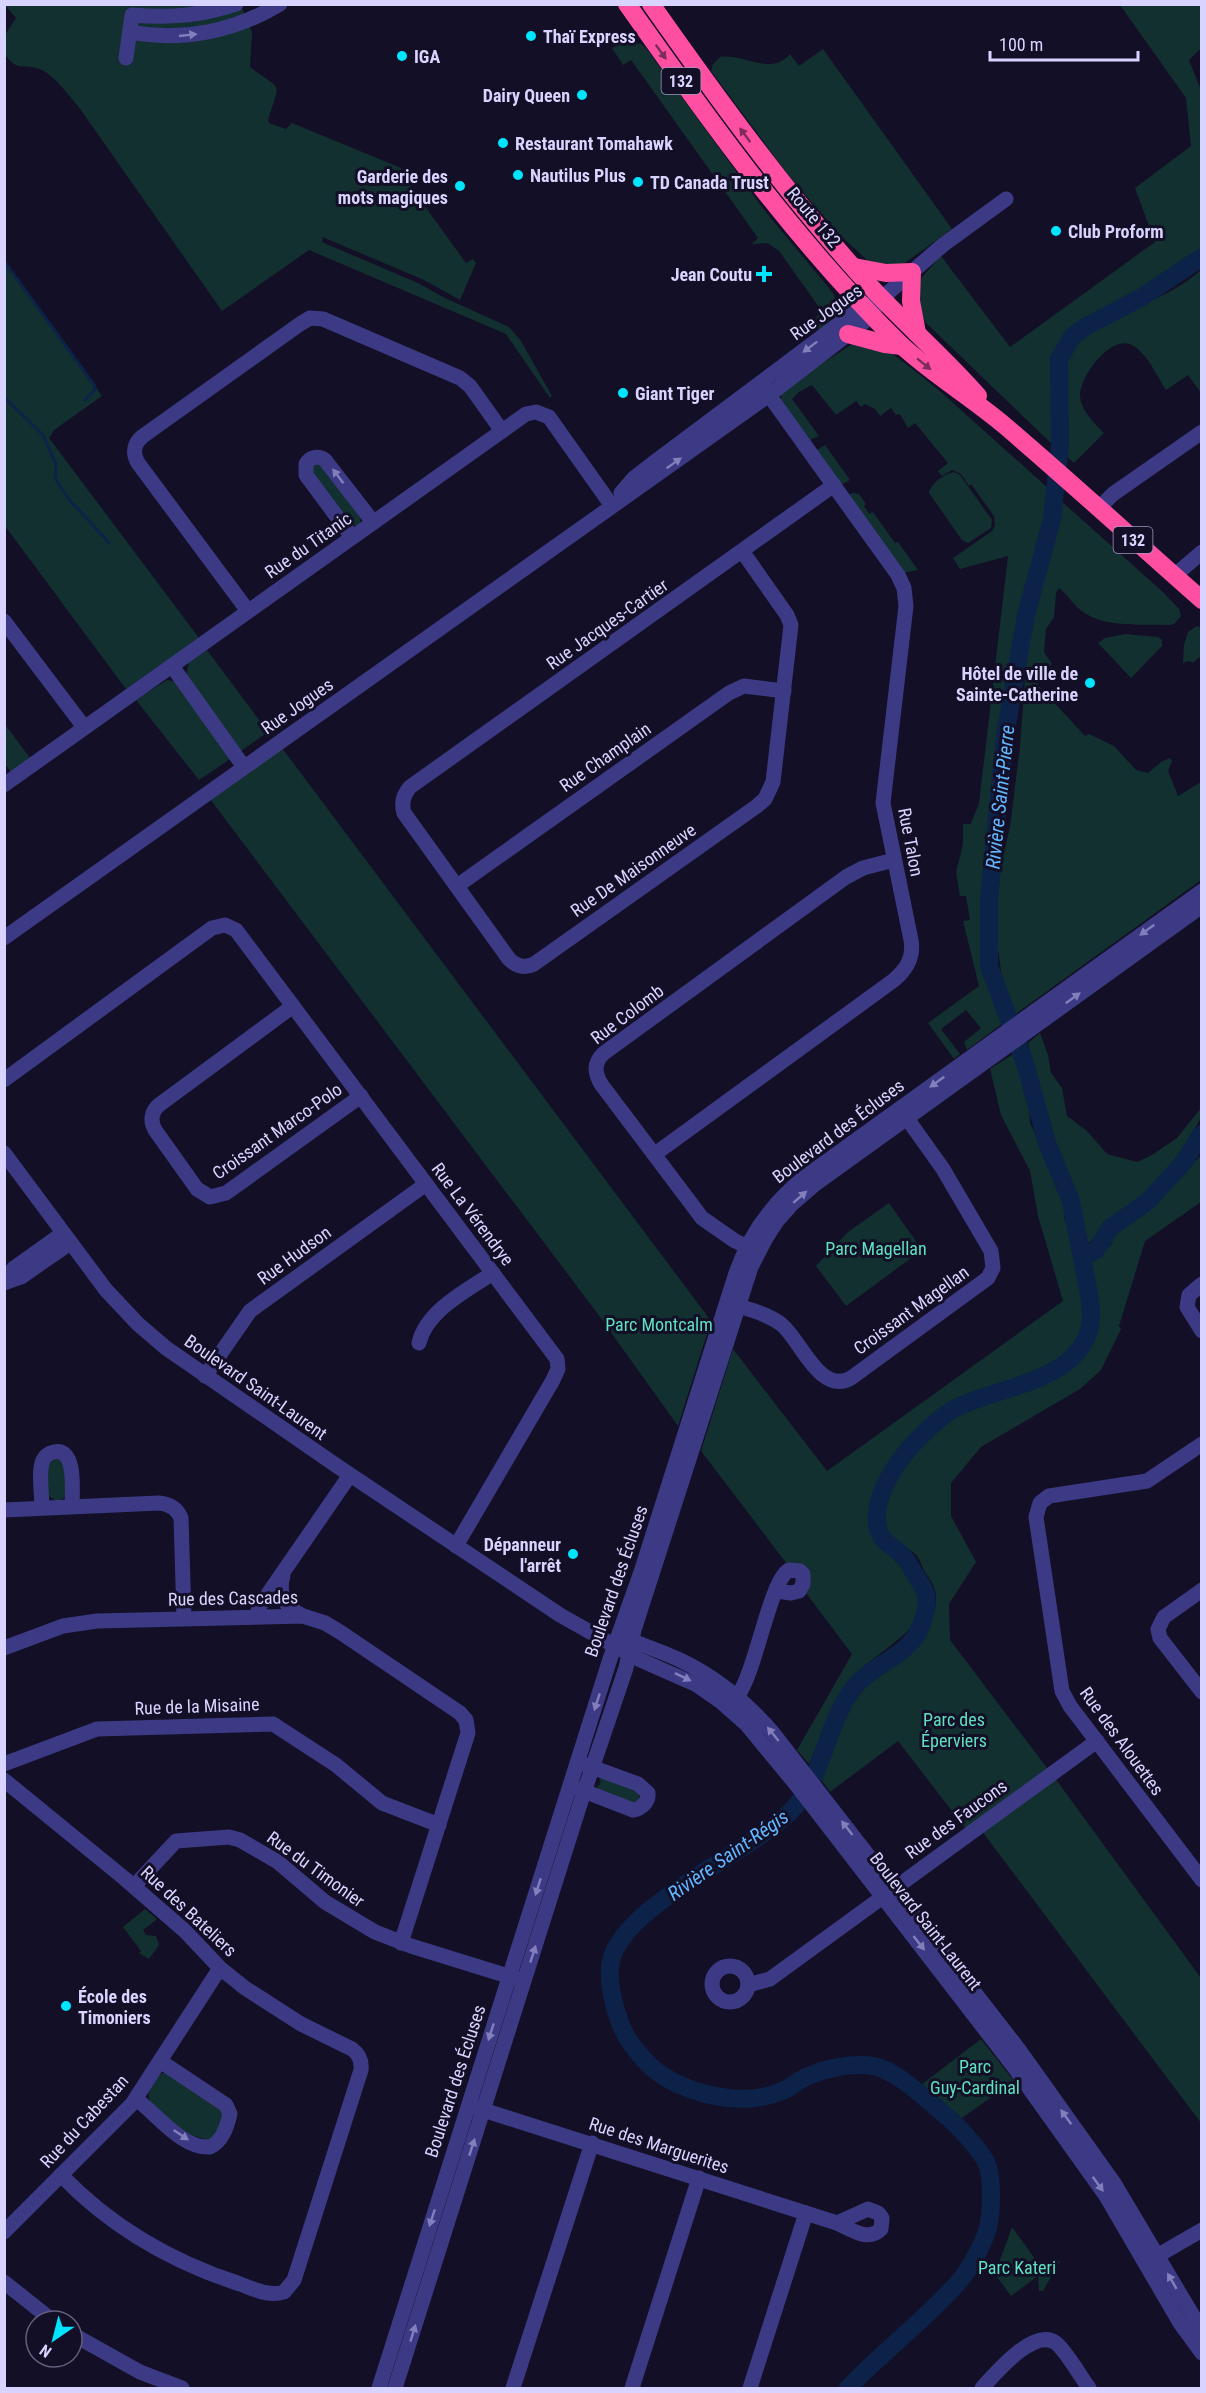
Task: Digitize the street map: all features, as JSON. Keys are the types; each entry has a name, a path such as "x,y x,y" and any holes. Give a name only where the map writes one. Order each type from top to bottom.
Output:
{"highway":[{"name":"Route 132","path":"627,4 748,171 867,310 902,346 1003,424 1202,600"},
{"name":"Route 132","path":"651,4 780,182 854,267 959,374 1003,424"},
{"path":"854,267 886,273 912,272 911,301 917,333"},
{"path":"848,334 902,346"}],"street":[{"path":"126,58 132,15 164,17 203,14 236,4"},
{"path":"130,32 168,36 204,33 245,23 280,4"},
{"name":"Rue Jogues","path":"765,389 856,311 867,310 945,243 1006,199"},
{"name":"Rue Jogues","path":"4,938 612,506 633,478 848,334 865,321 867,310"},
{"path":"248,611 138,463 135,449 137,442 143,436 300,324 314,318 323,319 464,380 502,431"},
{"name":"Rue Talon","path":"655,1154 901,974 910,958 912,945 885,817 884,798 906,606 905,595 897,575 765,389"},
{"name":"Rue du Titanic","path":"4,785 531,412 546,414 612,506"},
{"path":"1098,509 1132,481 1202,432"},
{"path":"352,537 306,475 306,464 311,459 319,457 325,460 373,522"},
{"name":"Rue Jacques-Cartier","path":"457,886 404,813 404,796 408,790 834,485"},
{"path":"742,551 791,624 784,691"},
{"path":"1174,576 1202,552"},
{"path":"4,621 84,727"},
{"path":"172,666 244,767"},
{"name":"Rue Champlain","path":"457,886 729,693 744,686 784,691"},
{"name":"Rue De Maisonneuve","path":"457,886 508,959 520,966 534,964 765,799 773,782 784,691"},
{"name":"Rue Colomb","path":"752,1249 705,1221 599,1080 596,1066 602,1055 846,877 863,868 894,860"},
{"name":"Boulevard des Écluses","path":"395,2388 416,2297 476,2108 524,1981 577,1789 578,1762 624,1644 732,1304 766,1216 787,1192 1004,1041 1202,891"},
{"name":"Boulevard des Écluses","path":"1023,1027 1202,906"},
{"name":"Rue La Vérendrye","path":"4,1080 212,928 225,926 236,930 555,1355 558,1369 456,1546"},
{"name":"Croissant Marco-Polo","path":"293,1006 159,1105 153,1112 152,1121 155,1130 197,1189 206,1196 221,1196 361,1096"},
{"name":"Croissant Magellan","path":"732,1304 782,1324 825,1378 840,1382 851,1378 988,1278 993,1268 991,1251 940,1164 903,1113"},
{"name":"Boulevard Saint-Laurent","path":"4,1153 106,1290 130,1316 166,1348 350,1475 566,1618 624,1644 720,1701 798,1775"},
{"name":"Rue Hudson","path":"205,1376 250,1311 426,1184"},
{"path":"4,1281 21,1278 67,1238"},
{"path":"419,1343 423,1329 431,1318 493,1273"},
{"path":"1202,1284 1191,1292 1187,1300 1188,1311 1202,1331"},
{"name":"Rue des Alouettes","path":"1202,1443 1147,1480 1053,1495 1040,1503 1036,1517 1059,1681 1067,1701 1202,1880"},
{"path":"42,1507 42,1463 47,1455 55,1451 63,1453 70,1461 72,1506"},
{"path":"257,1616 259,1607 350,1475"},
{"path":"4,1510 159,1503 169,1505 177,1510 181,1522 184,1617"},
{"path":"284,1571 280,1584 282,1596 290,1607 303,1616"},
{"path":"1202,1590 1164,1617 1158,1626 1160,1638 1202,1692"},
{"path":"737,1697 748,1678 776,1591"},
{"name":"Rue des Cascades","path":"4,1648 80,1623 184,1617 257,1616 303,1616 325,1623 459,1713 467,1724 468,1733 439,1826"},
{"name":"Boulevard des Écluses","path":"476,2108 509,1977 577,1789 594,1767 624,1644"},
{"name":"Boulevard Saint-Laurent","path":"624,1644 691,1665 737,1697 758,1716 798,1775 888,1893 1202,2331"},
{"name":"Rue de la Misaine","path":"4,1764 81,1734 104,1728 273,1724 336,1765 381,1803 439,1826"},
{"name":"Rue des Faucons","path":"748,1985 770,1978 1096,1742"},
{"path":"577,1789 633,1810 642,1806 648,1799 648,1793 638,1784 578,1762"},
{"name":"Rue des Bateliers","path":"4,1780 134,1886 185,1931 220,1968 276,2010 358,2053 361,2070 294,2280 290,2288 284,2292 268,2293 216,2276 160,2251 104,2214 62,2175"},
{"path":"401,1942 439,1826"},
{"name":"Rue du Timonier","path":"134,1886 176,1841 233,1838 278,1862 338,1911 375,1932 524,1981"},
{"name":"Rue du Cabestan","path":"4,2232 136,2099 220,1968"},
{"path":"136,2099 191,2142 207,2147 214,2146 222,2137 230,2114 226,2105 160,2061"},
{"name":"Rue des Marguerites","path":"476,2108 592,2143 837,2223"},
{"path":"513,2388 592,2143"},
{"path":"632,2388 699,2178"},
{"path":"750,2388 806,2213"},
{"path":"1151,2259 1202,2230"},
{"name":"Boulevard Saint-Laurent","path":"1151,2259 1180,2323 1202,2354"},
{"path":"4,2282 38,2309"},
{"name":"Boulevard des Écluses","path":"378,2388 416,2297"},
{"path":"982,2388 1027,2346 1043,2339 1056,2343 1089,2388"},
{"path":"84,2341 140,2372 182,2388"}],"green space":[{"path":"5,5 241,5 252,33 250,67 274,84 277,92 269,123 286,129 292,123 401,168 403,176 466,263 473,259 476,263 460,300 424,280 323,237 322,242 418,283 509,327 521,341 552,396 550,398 506,334 309,250 222,311 65,90 45,72 34,67 18,66 5,55 5,35 16,18"},
{"path":"1120,5 1201,5 1201,48 1189,60 1201,90 1201,251 1152,285 1094,316 1069,336 1060,349 1054,370 1056,448 924,321 917,290 922,277 941,256 1010,347 1155,242 1135,188 1191,146 1186,98"},
{"path":"629,41 646,48 765,211 833,293 838,307 827,324 819,330 814,321 819,307 779,251 767,243 752,244 758,238 634,64 631,60 623,65 612,48"},
{"path":"823,49 952,229 902,265 891,267 868,261 839,234 786,172 711,71 713,64 720,57 774,64 790,54 799,66"},
{"path":"4,261 102,396 54,430 49,438 199,638 126,689 5,526"},
{"path":"1201,270 1201,393 1188,375 1166,390 1147,359 1137,349 1124,343 1115,345 1098,358 1091,367 1080,394 1085,411 1104,433 1074,463 1065,455 1067,427 1065,377 1067,362 1073,348 1096,327 1171,291"},
{"path":"854,343 887,350 910,367 1049,489 1041,535 1017,617 1011,657 1006,746 988,874 985,913 986,951 1003,1023 967,1050 964,1042 981,1028 966,1010 941,1029 960,1054 954,1059 928,1023 979,986 963,921 970,920 966,896 960,896 956,872 963,844 963,824 971,824 979,803 1008,556 960,569 953,558 992,531 995,526 994,516 961,474 952,470 942,476 938,471 948,463 915,423 908,428 900,414 896,415 891,408 880,416 875,409 865,404 861,407 856,401 836,415 812,385 792,399 819,436 810,440 781,400 781,394 807,373"},
{"path":"825,445 850,480 841,485 817,450"},
{"path":"318,462 361,519 359,524 352,526 311,472 311,466"},
{"path":"954,472 960,475 992,520 991,528 968,543 962,540 929,493 932,486 939,480"},
{"path":"859,494 869,514 873,512 918,570 903,573 849,495"},
{"path":"1059,499 1164,593 1179,609 1181,616 1174,624 1169,625 1102,621 1083,612 1059,588 1056,593 1054,617 1046,629 1044,652 1052,664 1039,676 1038,685 1085,736 1089,734 1114,746 1136,770 1148,773 1170,758 1172,761 1168,771 1178,796 1201,782 1201,880 1013,1016 1002,978 997,942 997,904 1020,746 1026,666 1024,633 1030,623 1038,587 1056,530"},
{"path":"1197,626 1201,628 1201,656 1193,663 1189,661 1183,663 1184,645 1188,632"},
{"path":"1125,634 1158,637 1162,640 1162,646 1131,678 1098,643 1105,638"},
{"path":"207,650 268,732 241,751 186,676 189,662"},
{"path":"167,680 177,682 230,759 199,780 136,700"},
{"path":"4,723 30,758 11,772 5,764"},
{"name":"Parc Montcalm","path":"282,748 711,1321 678,1426 597,1313 210,799"},
{"path":"1040,1033 1048,1055 1051,1073 1062,1088 1067,1116 1087,1131 1107,1154 1137,1162 1152,1155 1177,1138 1201,1108 1201,1118 1158,1184 1109,1221 1087,1245 1082,1245 1072,1190 1055,1152 1028,1043"},
{"path":"1015,1053 1027,1082 1030,1123 1069,1205 1064,1217 1073,1243 1083,1313 1078,1341 1062,1363 1048,1371 1001,1383 983,1392 970,1393 944,1411 908,1441 876,1484 870,1507 872,1526 880,1542 914,1584 919,1600 917,1618 906,1633 848,1682 831,1711 809,1764 797,1750 852,1654 806,1593 808,1590 802,1564 787,1564 701,1451 733,1349 827,1471 1063,1301 1038,1216 1030,1171 1001,1115 990,1069"},
{"name":"Parc des Éperviers","path":"1201,1155 1201,1202 1145,1241 1119,1326 1121,1329 1101,1370 1080,1389 981,1447 951,1483 951,1516 976,1562 949,1604 950,1640 1060,1785 1201,1978 1201,2123 975,1822 965,1828 898,1741 830,1792 820,1778 837,1733 861,1693 917,1642 933,1617 936,1593 920,1560 914,1553 888,1536 882,1524 884,1503 894,1486 905,1457 911,1450 924,1445 964,1409 1050,1380 1065,1371 1078,1359 1091,1341 1098,1322 1089,1260 1110,1246 1117,1232 1155,1206"},
{"name":"Parc Magellan","path":"889,1203 922,1250 846,1306 816,1266 848,1232"},
{"path":"58,1457 65,1466 65,1495 63,1499 56,1501 49,1496 48,1492 48,1462"},
{"path":"602,1777 637,1791 640,1798 636,1804 598,1789 597,1785 599,1786 601,1781 599,1780"},
{"path":"145,1909 157,1919 143,1930 146,1935 156,1936 159,1945 149,1959 139,1953 141,1951 123,1927"},
{"name":"Parc Guy-Cardinal","path":"981,2039 1014,2081 962,2118 921,2085"},
{"path":"162,2073 166,2073 217,2105 224,2114 216,2136 210,2141 186,2133 151,2103 149,2091"},
{"name":"Parc Kateri","path":"1012,2227 1041,2267 1053,2260 1060,2261 1043,2291 1039,2291 1038,2276 1011,2296 995,2274"}],"waterway":[{"name":"Rivière Saint-Pierre","path":"1082,1258 1071,1201 1047,1143 1025,1063 989,966 989,898 1005,736 1026,615 1052,519 1060,444 1059,359 1072,337 1085,327 1142,297 1202,257"},
{"path":"4,261 95,386 94,391 85,400"},
{"path":"4,397 43,435 56,464 55,478 68,498 109,543"},
{"name":"Rivière Saint-Régis","path":"848,2388 935,2307 969,2268 989,2224 991,2186 986,2162 961,2130 925,2098 893,2074 873,2066 856,2065 829,2069 812,2074 782,2091 753,2098 737,2099 705,2094 676,2083 650,2066 622,2028 614,2005 610,1981 611,1961 620,1940 638,1920 662,1900 772,1827 791,1811 802,1797 818,1766 837,1716 855,1686 910,1644 924,1616 927,1604 924,1588 900,1553 883,1539 879,1532 877,1520 881,1494 894,1469 918,1439 952,1410 1036,1379 1073,1357 1085,1340 1091,1319 1082,1258 1096,1250 1110,1228 1147,1202 1183,1163 1202,1134"}],"place":[{"name":"Thaï Express","path":"531,36"},
{"name":"IGA","path":"402,56"},
{"name":"Dairy Queen","path":"582,95"},
{"name":"Restaurant Tomahawk","path":"503,143"},
{"name":"Nautilus Plus","path":"518,175"},
{"name":"TD Canada Trust","path":"638,182"},
{"name":"Garderie des mots magiques","path":"460,186"},
{"name":"Club Proform","path":"1056,231"},
{"name":"Jean Coutu","path":"764,274"},
{"name":"Giant Tiger","path":"623,393"},
{"name":"Hôtel de ville de Sainte-Catherine","path":"1090,683"},
{"name":"Dépanneur l'arrêt","path":"573,1554"},
{"name":"École des Timoniers","path":"66,2006"}]}
